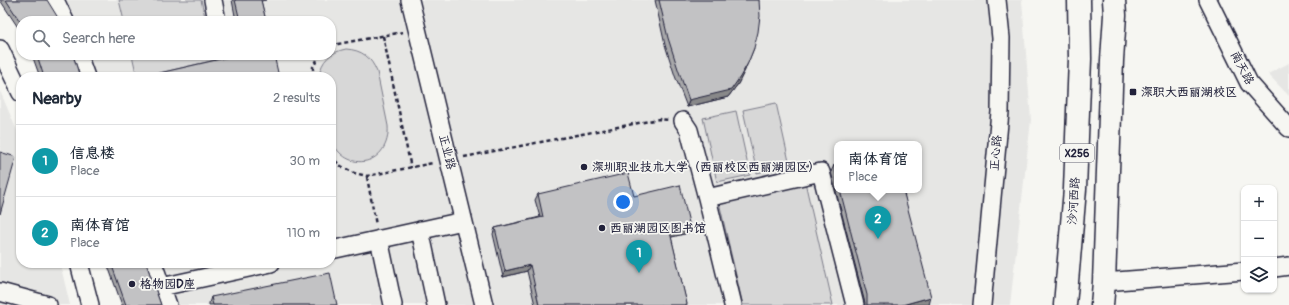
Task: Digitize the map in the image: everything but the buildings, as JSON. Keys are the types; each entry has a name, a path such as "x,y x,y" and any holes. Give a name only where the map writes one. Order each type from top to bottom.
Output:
{"main road":[{"name":"沙河西路","path":"1065,305 1075,189 1080,59 1079,0"},
{"name":"X256","path":"1102,305 1115,15 1114,0"}],"street":[{"path":"55,0 63,16"},
{"path":"212,0 216,16"},
{"name":"正业路","path":"410,0 484,305"},
{"name":"正心路","path":"982,305 1000,112 1001,38 997,0"},
{"name":"南天路","path":"1208,0 1248,83 1289,128"},
{"path":"0,49 16,83"},
{"path":"80,60 84,72"},
{"path":"683,121 689,130 733,305"},
{"path":"707,198 821,172 855,305"},
{"path":"336,249 463,220"},
{"path":"420,230 436,305"},
{"path":"379,239 393,305"},
{"path":"1277,268 1289,266"},
{"path":"80,268 90,305"},
{"path":"155,268 168,305"},
{"path":"161,287 248,268"},
{"path":"1104,282 1241,271"},
{"path":"0,292 48,305"}],"path":[{"path":"336,45 417,29"},
{"path":"383,36 412,168"},
{"path":"313,72 313,67 317,60"},
{"path":"336,162 354,173 367,176 660,119 683,121"},
{"path":"367,176 379,239"}],"shaded area":[{"name":"深圳职业技术大学（西丽校区西丽湖园区）","path":"0,0 1022,0 1031,120 1010,305 121,305 108,268 336,268 336,72 37,72 34,60 336,60 336,16 16,16"},
{"path":"119,0 201,0 205,16 123,16"},
{"path":"346,49 357,51 365,55 372,62 377,72 388,126 387,139 382,150 375,157 366,161 356,161 347,158 336,148 336,72 320,72 324,61 336,60 336,52"},
{"path":"133,60 215,60 164,72 136,72"},
{"path":"1289,63 1289,96 1268,74"},
{"path":"0,91 16,128 16,268 61,268 70,305 0,305"},
{"path":"776,103 790,166 757,173 743,110"},
{"path":"736,111 750,175 717,182 703,118"},
{"path":"805,182 833,305 743,305 719,202"}],"place":[{"name":"深职大西丽湖校区","path":"1133,92"},
{"name":"深圳职业技术大学（西丽校区西丽湖园区）","path":"584,167"},
{"name":"西丽湖园区图书馆","path":"602,228"},
{"name":"南体育馆","path":"878,239"},
{"name":"信息楼","path":"639,273"},
{"name":"格物园D座","path":"132,284"}]}
